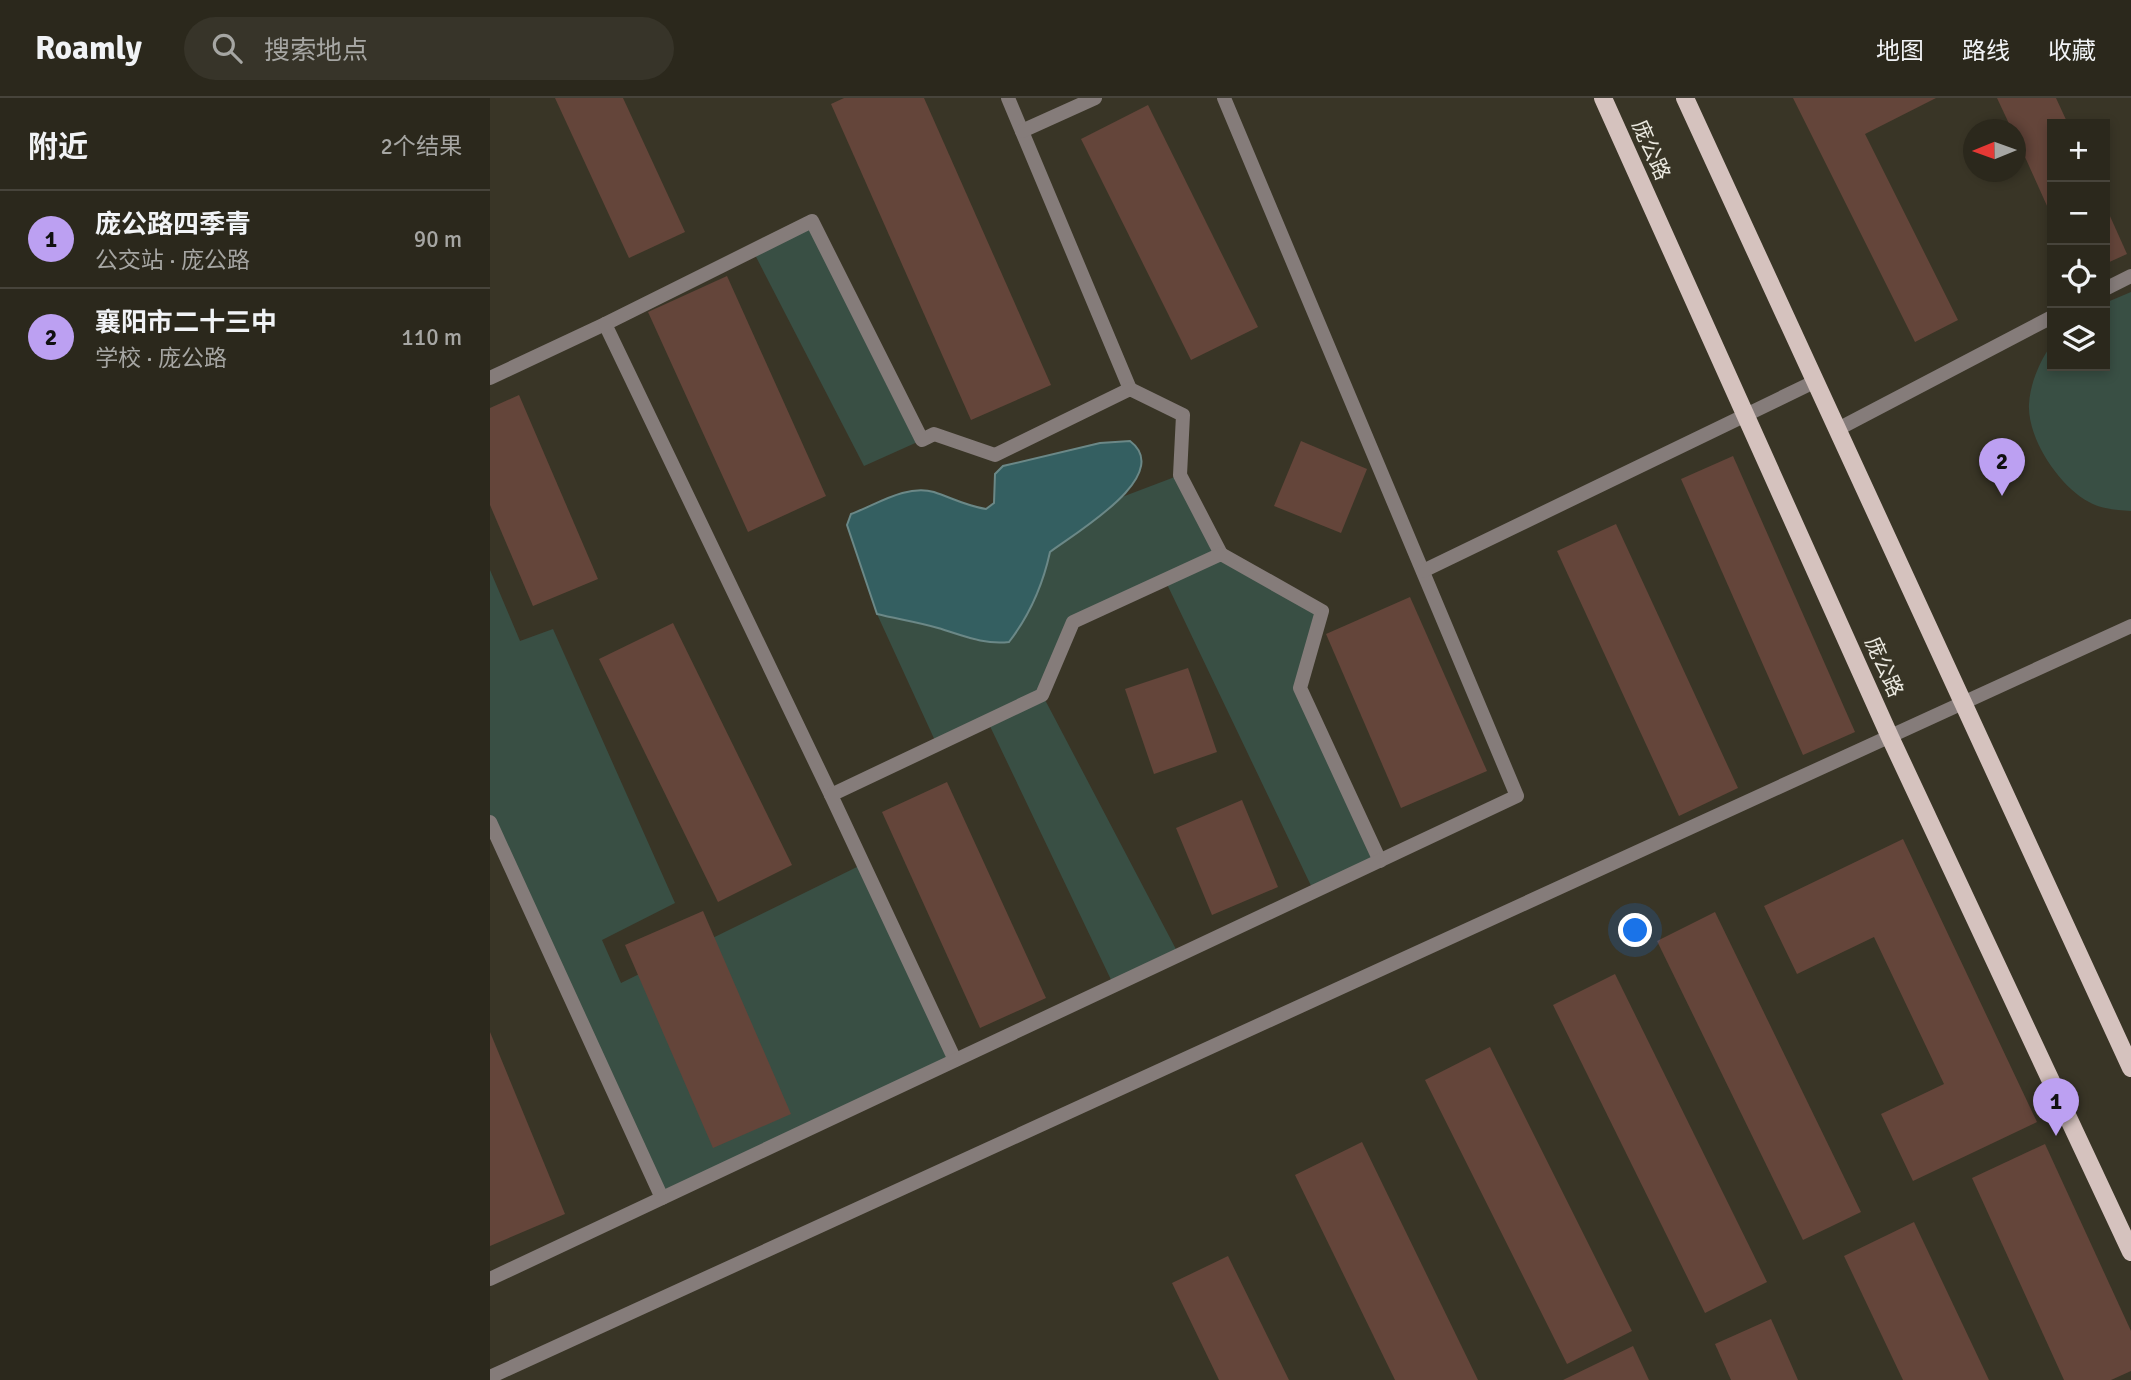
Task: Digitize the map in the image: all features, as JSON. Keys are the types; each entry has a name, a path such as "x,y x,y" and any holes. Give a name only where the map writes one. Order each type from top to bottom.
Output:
{"main road":[{"name":"庞公路","path":"1603,98 1890,737 2131,1252"},
{"path":"1685,98 2131,1068"}],"street":[{"path":"1007,98 1130,389 1183,415 1180,475 1221,554 1322,611 1300,688 1380,861"},
{"path":"1022,131 1095,98"},
{"path":"490,1279 1517,796 1224,98"},
{"path":"490,378 606,324 812,221 922,440 934,434 995,455 1130,389"},
{"path":"2110,286 2131,276"},
{"path":"1838,429 2047,320"},
{"path":"606,324 955,1060"},
{"path":"1423,571 1816,381"},
{"path":"831,795 1042,695 1073,622 1221,554"},
{"path":"490,1377 2131,626"},
{"path":"490,822 662,1199"}],"green space":[{"path":"812,221 922,440 864,466 753,251"},
{"path":"2131,292 2131,511 2109,509 2094,504 2067,485 2039,446 2030,417 2031,388 2047,351 2047,371 2110,371 2110,301"},
{"path":"1180,475 1221,554 1322,611 1300,688 1380,861 1314,892 1165,580 1073,622 1043,696 1179,955 1114,986 988,722 937,745 877,614 937,628 977,641 1009,642 1034,599 1050,552 1122,497"},
{"path":"490,570 520,641 553,629 675,903 602,940 621,983 863,864 955,1060 662,1198 490,822"}],"water":[{"path":"1130,441 1141,455 1140,470 1131,486 1098,517 1050,552 1034,599 1009,642 981,641 877,614 847,525 851,514 902,493 923,490 986,509 994,503 995,474 1003,466 1100,443"}],"building":[{"path":"555,98 623,98 685,232 629,258"},
{"path":"844,98 924,98 1051,385 971,420 831,104"},
{"path":"1793,98 1936,98 1865,134 1958,320 1915,342"},
{"path":"1997,98 2056,98 2066,119 2047,119 2047,206 2026,159 2026,119 2007,119"},
{"path":"1148,105 1258,327 1191,360 1081,139"},
{"path":"2110,216 2127,254 2110,262"},
{"path":"727,276 826,496 748,532 648,312"},
{"path":"519,395 598,579 533,606 490,505 490,408"},
{"path":"1301,441 1367,469 1341,533 1274,506"},
{"path":"1733,456 1855,732 1803,755 1681,479"},
{"path":"1616,524 1738,788 1679,816 1557,551"},
{"path":"1410,597 1487,771 1401,808 1326,634"},
{"path":"673,623 792,865 718,902 599,659"},
{"path":"1188,668 1217,752 1154,774 1125,689"},
{"path":"947,782 1046,998 980,1028 882,812"},
{"path":"1242,800 1278,887 1212,915 1176,828"},
{"path":"1903,839 2037,1122 1913,1181 1881,1114 1944,1084 1874,937 1797,974 1764,906"},
{"path":"703,911 791,1114 713,1148 625,945"},
{"path":"1715,912 1861,1212 1803,1240 1657,941"},
{"path":"1615,974 1767,1282 1705,1313 1553,1005"},
{"path":"490,1032 565,1214 490,1246"},
{"path":"1490,1047 1632,1331 1567,1364 1425,1080"},
{"path":"1362,1142 1478,1380 1395,1380 1295,1175"},
{"path":"2045,1144 2131,1331 2131,1371 2111,1380 2064,1380 1972,1178"},
{"path":"1914,1222 1989,1380 1903,1380 1844,1256"},
{"path":"1228,1256 1289,1380 1219,1380 1172,1283"},
{"path":"1771,1319 1798,1380 1731,1380 1715,1344"},
{"path":"1633,1346 1649,1380 1563,1380"}],"place":[{"name":"襄阳市二十三中","path":"2002,496"},
{"name":"庞公路四季青","path":"2056,1136"}]}
